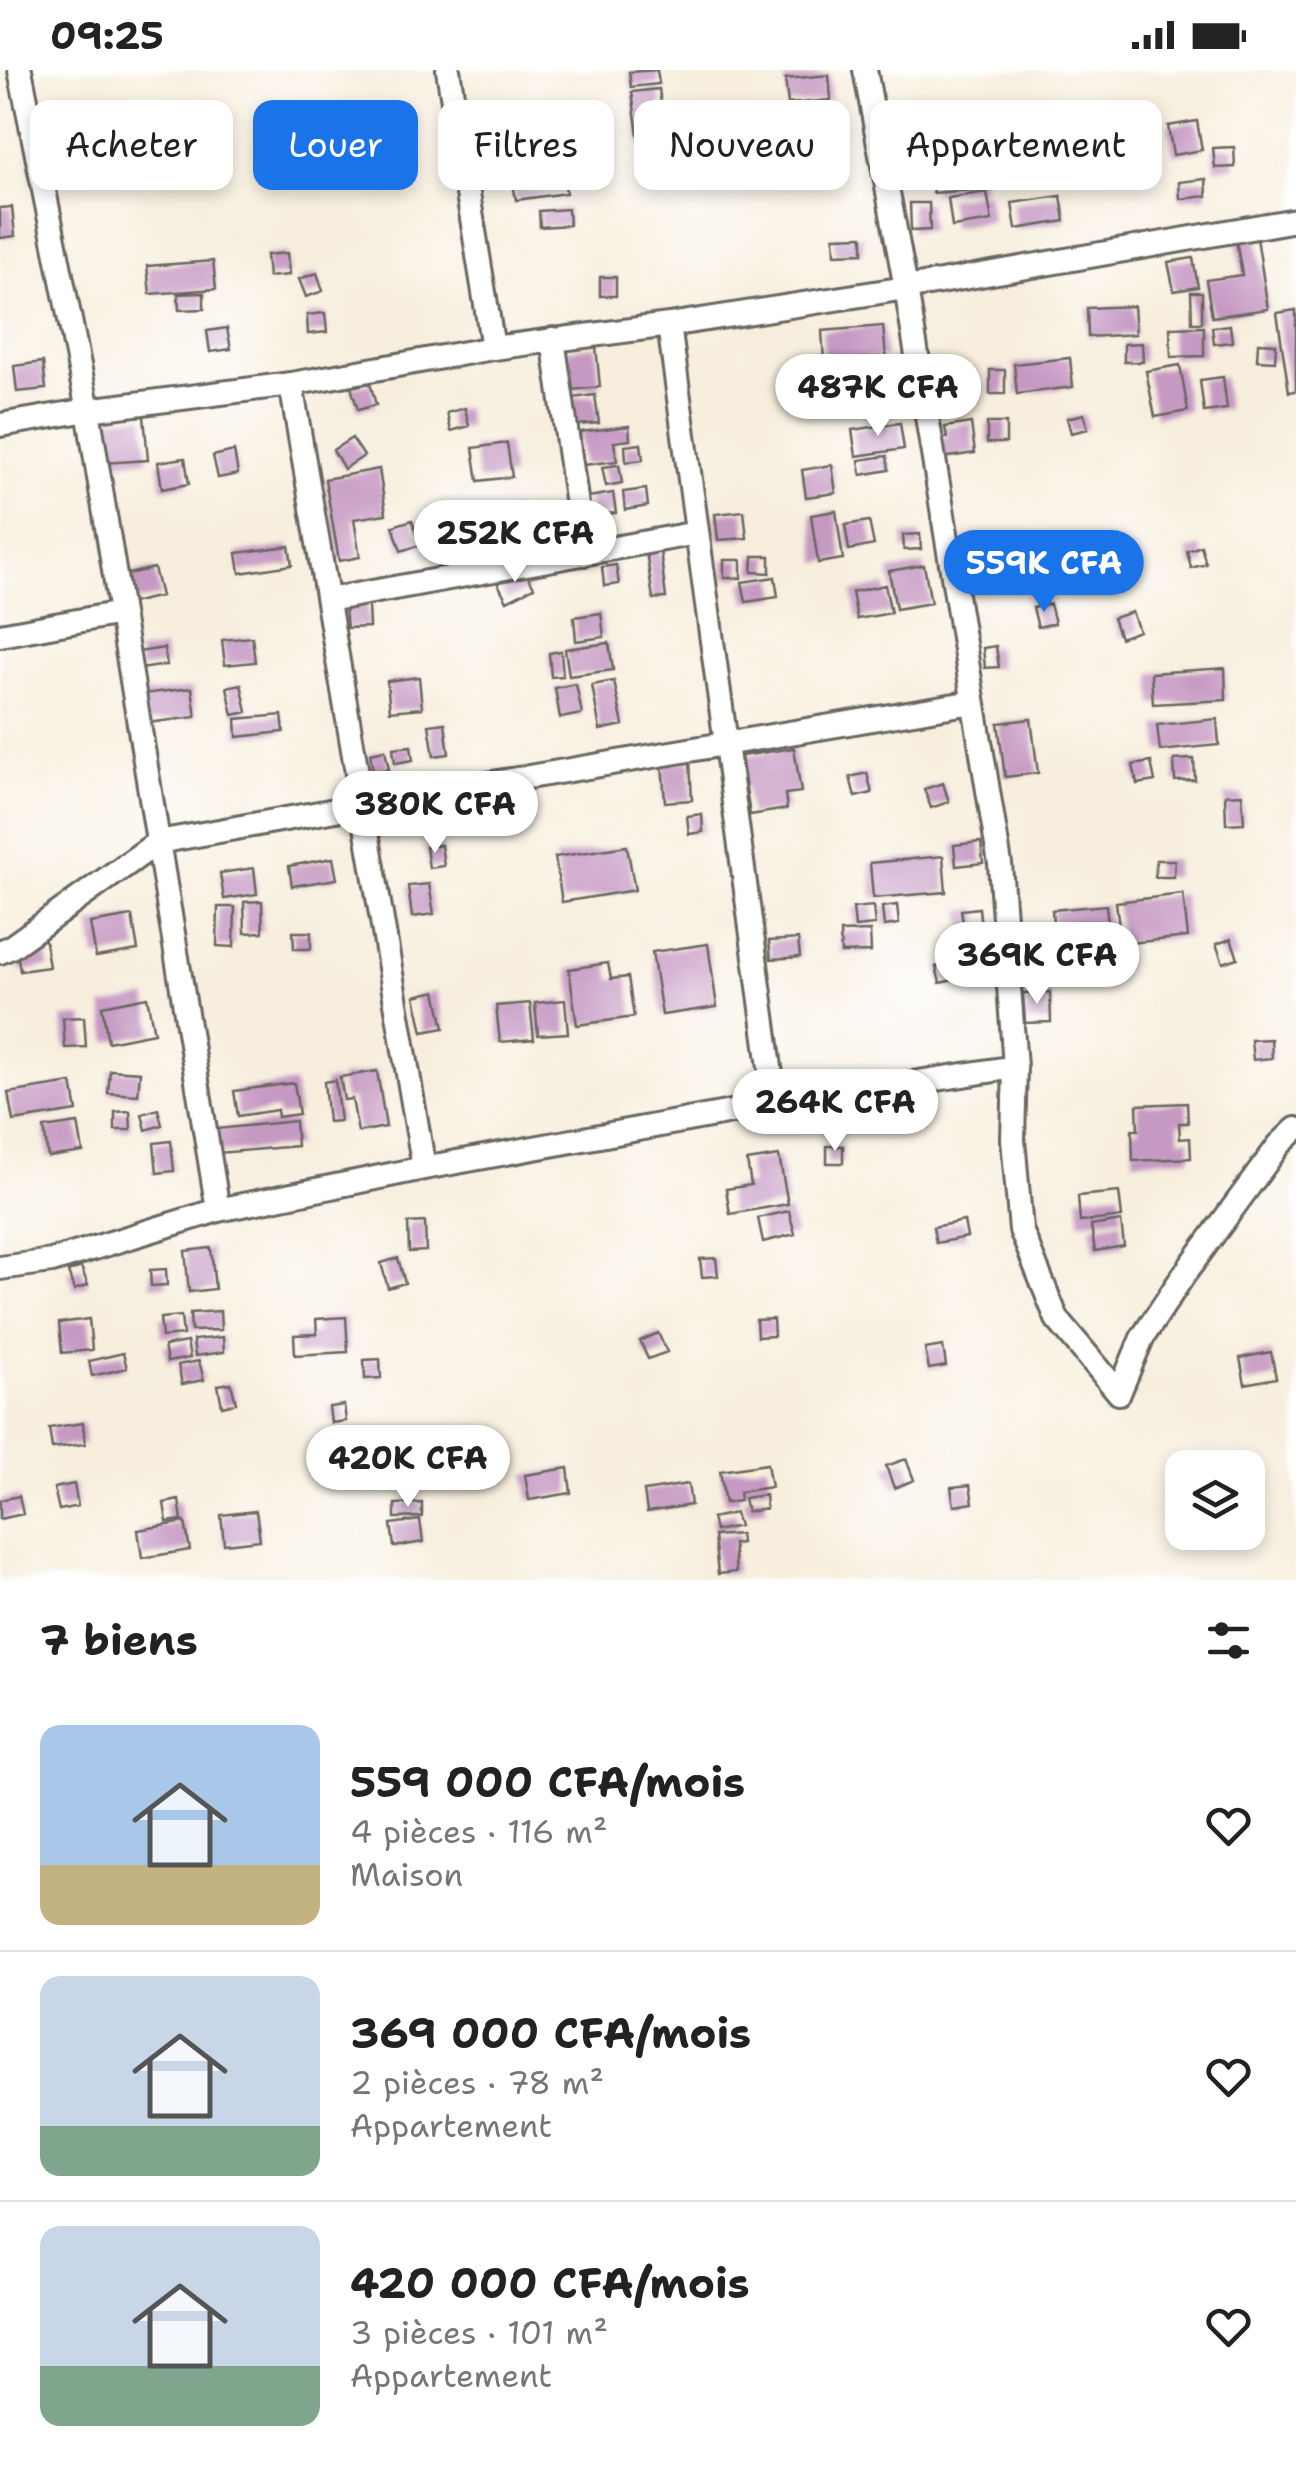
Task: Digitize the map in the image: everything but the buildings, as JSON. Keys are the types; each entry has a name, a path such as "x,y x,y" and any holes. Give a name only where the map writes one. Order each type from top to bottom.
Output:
{"street":[{"path":"20,70 88,410 218,1210"},
{"path":"448,70 493,348"},
{"path":"865,70 906,288 1000,864 1015,1067 1013,1139 1021,1230 1057,1319 1119,1393 1142,1338 1183,1276 1279,1145 1296,1129"},
{"path":"0,424 291,384 493,348 906,288 1296,220"},
{"path":"669,325 775,1104"},
{"path":"553,339 584,554"},
{"path":"291,384 424,1168"},
{"path":"328,600 697,533"},
{"path":"0,635 121,613"},
{"path":"0,952 158,842 973,702"},
{"path":"0,1268 52,1261 218,1210 424,1168 775,1104 1015,1067"}]}
